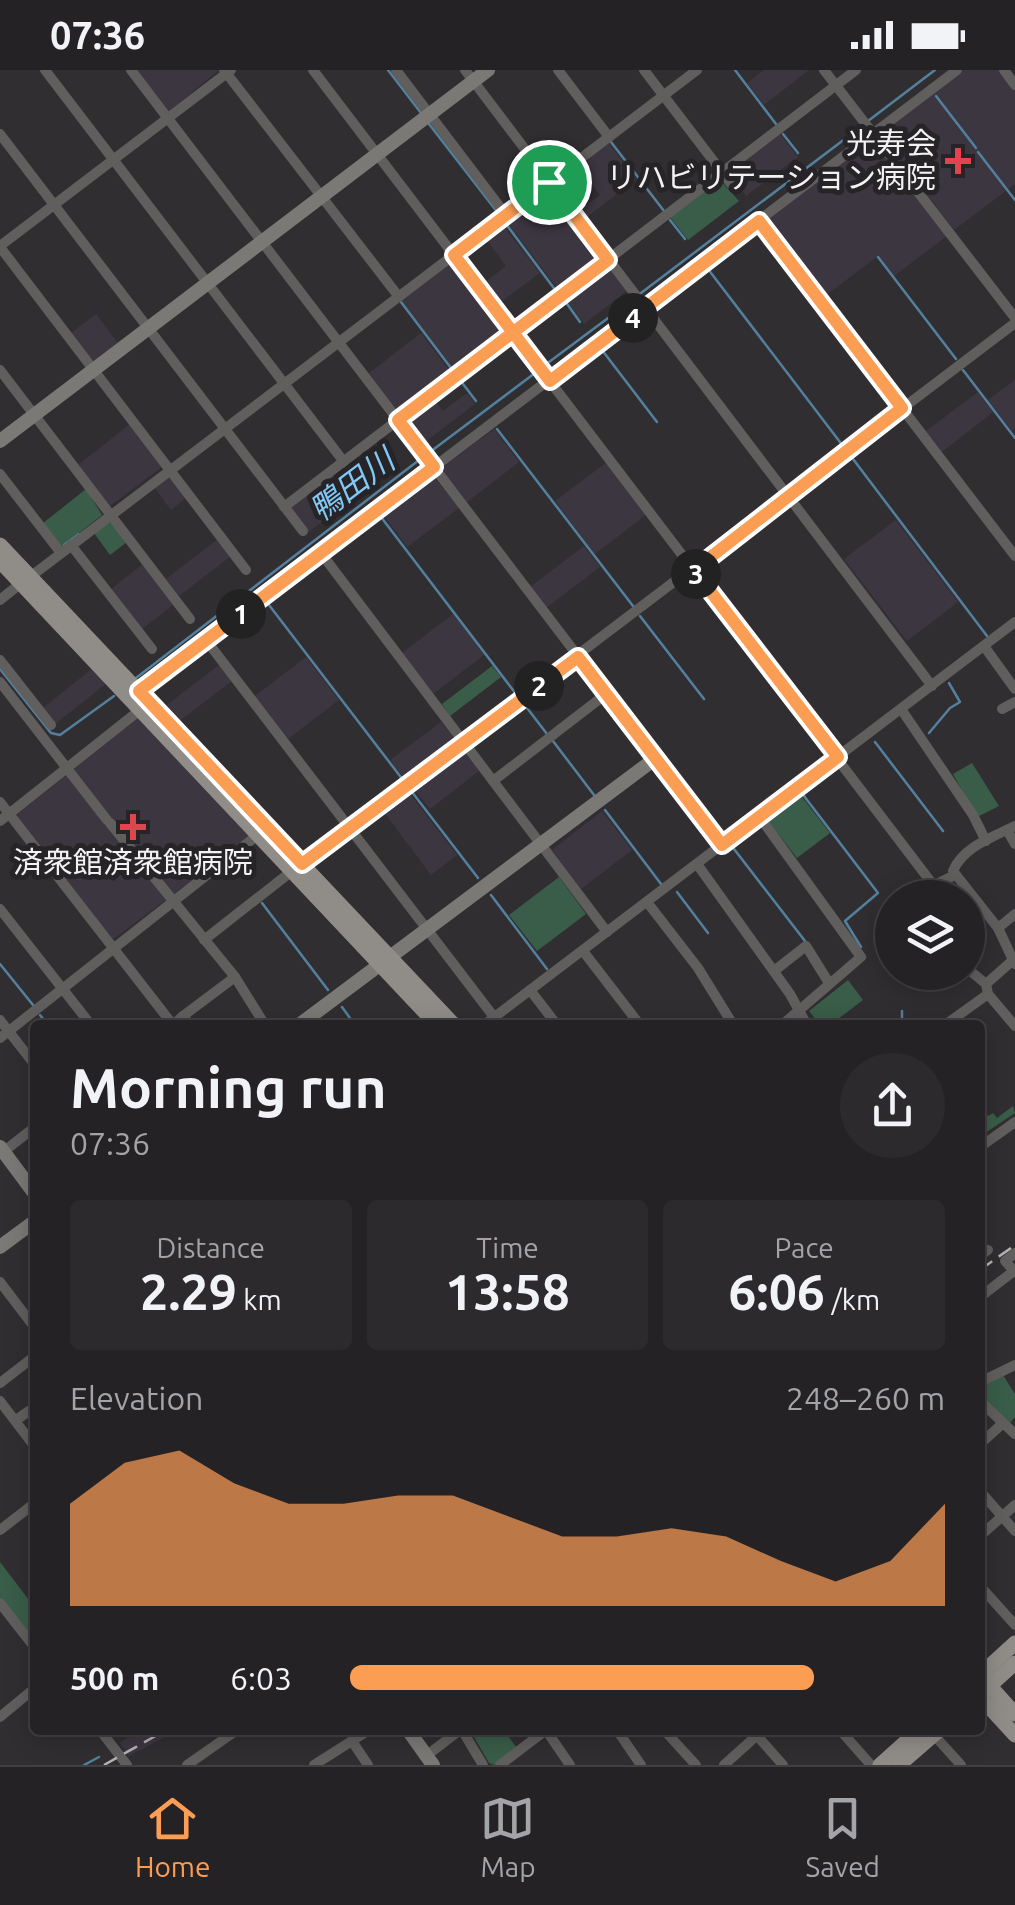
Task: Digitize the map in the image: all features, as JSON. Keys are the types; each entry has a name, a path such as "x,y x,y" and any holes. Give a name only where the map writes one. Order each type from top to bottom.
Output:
{"main road":[{"path":"0,544 26,580 297,868 385,961 449,1020"},
{"path":"0,561 26,580"},
{"path":"134,692 140,710 297,868"},
{"path":"385,961 433,1020"},
{"path":"985,1680 1015,1644"},
{"path":"985,1682 1015,1662"},
{"path":"985,1687 1015,1714"},
{"path":"985,1689 1015,1735"},
{"path":"880,1765 926,1735"},
{"path":"899,1765 928,1735"}],"street":[{"path":"46,70 344,462"},
{"path":"131,70 722,845"},
{"path":"312,70 930,880"},
{"path":"396,70 506,216"},
{"path":"0,441 430,114 470,75 488,70"},
{"path":"558,70 608,137"},
{"path":"644,70 731,184"},
{"path":"0,600 697,70"},
{"path":"204,940 694,570 1015,320 824,70"},
{"path":"284,508 856,70"},
{"path":"134,692 957,70"},
{"path":"1004,70 1015,85"},
{"path":"246,570 0,246 227,71 399,297"},
{"path":"470,75 932,686"},
{"path":"0,134 302,532"},
{"path":"759,221 1015,556"},
{"path":"0,370 190,619"},
{"path":"0,474 60,554"},
{"path":"71,545 152,649"},
{"path":"321,553 607,932"},
{"path":"490,1020 1015,622"},
{"path":"206,640 427,930 488,1020"},
{"path":"984,646 1015,689"},
{"path":"0,660 51,725"},
{"path":"0,682 172,903 236,977 263,1020"},
{"path":"493,781 606,694"},
{"path":"1002,709 1015,702"},
{"path":"901,709 924,738 986,841"},
{"path":"4,817 140,710"},
{"path":"306,1020 656,758"},
{"path":"0,802 4,817 168,1020"},
{"path":"759,816 861,957 788,1020"},
{"path":"951,1020 1014,962 998,928 953,871 958,860 1011,828 1015,844"},
{"path":"4,1034 259,834"},
{"path":"697,864 774,970 805,1020"},
{"path":"946,880 956,875"},
{"path":"647,902 698,968 730,1020"},
{"path":"0,909 87,1020"},
{"path":"998,928 1015,914"},
{"path":"774,970 806,946 829,983"},
{"path":"583,951 636,1020"},
{"path":"188,1020 236,977"},
{"path":"987,989 1015,1026"},
{"path":"530,990 552,1020"},
{"path":"0,1020 4,1034 30,1059"},
{"path":"985,1143 1015,1122"},
{"path":"30,1130 2,1149 30,1187"},
{"path":"0,1247 30,1225"},
{"path":"985,1293 1014,1271 1005,1261 1015,1254"},
{"path":"0,1282 30,1321"},
{"path":"0,1383 30,1360"},
{"path":"985,1380 1015,1365"},
{"path":"0,1400 30,1440"},
{"path":"985,1406 1015,1434"},
{"path":"16,1420 30,1410"},
{"path":"985,1439 1002,1424"},
{"path":"985,1497 1015,1530"},
{"path":"985,1531 1015,1505"},
{"path":"2,1525 30,1506"},
{"path":"985,1592 1015,1626"},
{"path":"0,1604 30,1642"},
{"path":"0,1717 30,1692"},
{"path":"104,1735 124,1764"},
{"path":"188,1765 230,1735"},
{"path":"345,1735 368,1765"},
{"path":"314,1765 362,1735"},
{"path":"412,1735 430,1760 456,1735"},
{"path":"464,1735 483,1765"},
{"path":"500,1765 539,1735"},
{"path":"549,1735 570,1765"},
{"path":"620,1735 641,1765"},
{"path":"669,1735 696,1765"},
{"path":"724,1765 755,1735"},
{"path":"760,1735 784,1765"},
{"path":"844,1735 871,1765"},
{"path":"934,1735 960,1765"}],"shaded area":[{"path":"135,70 219,70 169,111"},
{"path":"764,70 809,70 764,105 747,83"},
{"name":"光寿会 リハビリテーション病院","path":"964,70 999,70 1015,91 1015,184 954,230 881,134"},
{"path":"780,134 798,157 746,196 731,171"},
{"path":"608,142 636,179 583,220 577,212 600,195 577,165"},
{"path":"874,142 947,236 894,276 878,256 825,296 767,220"},
{"path":"546,188 600,256 600,260 559,291 505,219"},
{"path":"501,223 540,273 497,305 481,285 506,266 484,236"},
{"path":"455,261 507,330 455,371 400,299"},
{"path":"605,266 628,290 584,324 564,297"},
{"path":"96,314 118,343 93,362 71,333"},
{"path":"421,333 452,374 401,413 397,412 368,374"},
{"path":"1015,380 1015,429 1012,431 988,400"},
{"path":"978,392 993,412 942,452 926,431"},
{"path":"467,393 475,404 421,445 406,419 433,398 443,411"},
{"path":"130,424 162,467 110,506 78,465"},
{"path":"494,429 519,462 466,503 442,472 443,467"},
{"path":"607,462 647,514 595,554 555,501"},
{"path":"341,467 360,493 307,533 291,505"},
{"path":"432,475 459,508 407,547 382,513"},
{"path":"167,477 186,498 171,510 154,487"},
{"path":"896,520 958,602 907,641 844,559"},
{"path":"218,539 231,556 179,596 166,579"},
{"path":"584,546 600,567 546,608 530,587"},
{"path":"143,564 174,604 141,630 110,590"},
{"path":"453,614 484,655 433,694 402,653"},
{"path":"306,657 339,700 288,739 255,696"},
{"path":"219,665 232,681 178,722 164,707"},
{"path":"93,668 107,683 55,724 43,708"},
{"name":"済衆館済衆館病院","path":"138,718 250,837 112,940 17,818"},
{"path":"441,722 454,738 452,746 406,781 390,760"},
{"path":"463,750 479,771 430,809 413,788"},
{"path":"408,791 457,855 431,875 383,811"},
{"path":"602,811 632,850 581,889 552,850"},
{"path":"131,1735 169,1735 129,1756 120,1743"}],"green space":[{"path":"719,179 739,201 688,240 670,217"},
{"path":"86,489 102,515 62,546 58,545 42,524"},
{"path":"108,522 127,542 110,555 94,533"},
{"path":"492,666 501,677 450,716 442,704"},
{"path":"972,763 999,806 977,817 953,774"},
{"path":"802,797 830,833 797,858 769,822"},
{"path":"559,877 586,914 537,951 509,915"},
{"path":"848,980 863,1000 837,1020 816,1020 809,1011"},
{"path":"1013,1106 1015,1113 985,1133 985,1112 997,1118"},
{"path":"1003,1375 1015,1394 1015,1417 1009,1424 985,1401 985,1384"},
{"path":"0,1562 30,1601 30,1636 0,1597"},
{"path":"473,1735 508,1735 516,1747 494,1765"}],"waterway":[{"path":"388,70 421,113"},
{"path":"735,70 776,124"},
{"name":"鴨田川","path":"868,121 935,70"},
{"path":"936,96 976,148"},
{"path":"429,124 498,213"},
{"name":"鴨田川","path":"641,293 862,126"},
{"path":"783,134 798,153"},
{"path":"611,142 664,211"},
{"path":"978,152 1015,200"},
{"path":"670,220 685,239"},
{"path":"506,224 556,291"},
{"path":"878,257 956,359"},
{"path":"708,269 843,446"},
{"name":"鴨田川","path":"545,365 635,298"},
{"path":"565,301 580,322"},
{"path":"401,302 454,372"},
{"path":"602,350 657,422"},
{"name":"鴨田川","path":"430,452 539,370"},
{"path":"963,370 1015,438"},
{"path":"460,380 476,401"},
{"path":"497,429 633,606"},
{"path":"850,455 987,636"},
{"name":"鴨田川","path":"136,678 423,457"},
{"path":"344,467 360,489"},
{"path":"381,517 516,694"},
{"path":"64,545 79,534"},
{"path":"269,605 403,780"},
{"path":"640,616 704,699"},
{"name":"鴨田川","path":"0,669 51,733 60,735 114,696"},
{"path":"929,733 960,702 949,683"},
{"path":"524,704 547,734"},
{"path":"553,741 594,795"},
{"path":"875,742 943,831"},
{"path":"412,792 478,878"},
{"path":"801,792 878,893 845,921 861,947"},
{"path":"605,810 661,884"},
{"path":"734,849 805,941"},
{"path":"677,892 708,933"},
{"path":"491,895 547,969"},
{"path":"262,903 328,990"},
{"path":"0,964 33,1005"},
{"path":"342,1007 351,1020"},
{"path":"901,1020 902,1011"},
{"path":"40,1015 44,1020"},
{"path":"84,1765 99,1757"}],"railway":[{"path":"985,1266 1015,1245"},
{"path":"104,1765 157,1735"}],"place":[{"name":"光寿会 リハビリテーション病院","path":"958,161"},
{"name":"済衆館済衆館病院","path":"133,827"}],"route":[{"path":"549,182 454,255 513,333 550,381 759,221 902,408 694,570 838,757 722,845 578,657 302,864 139,691 434,467 398,420 513,333 608,260 549,182"}]}
